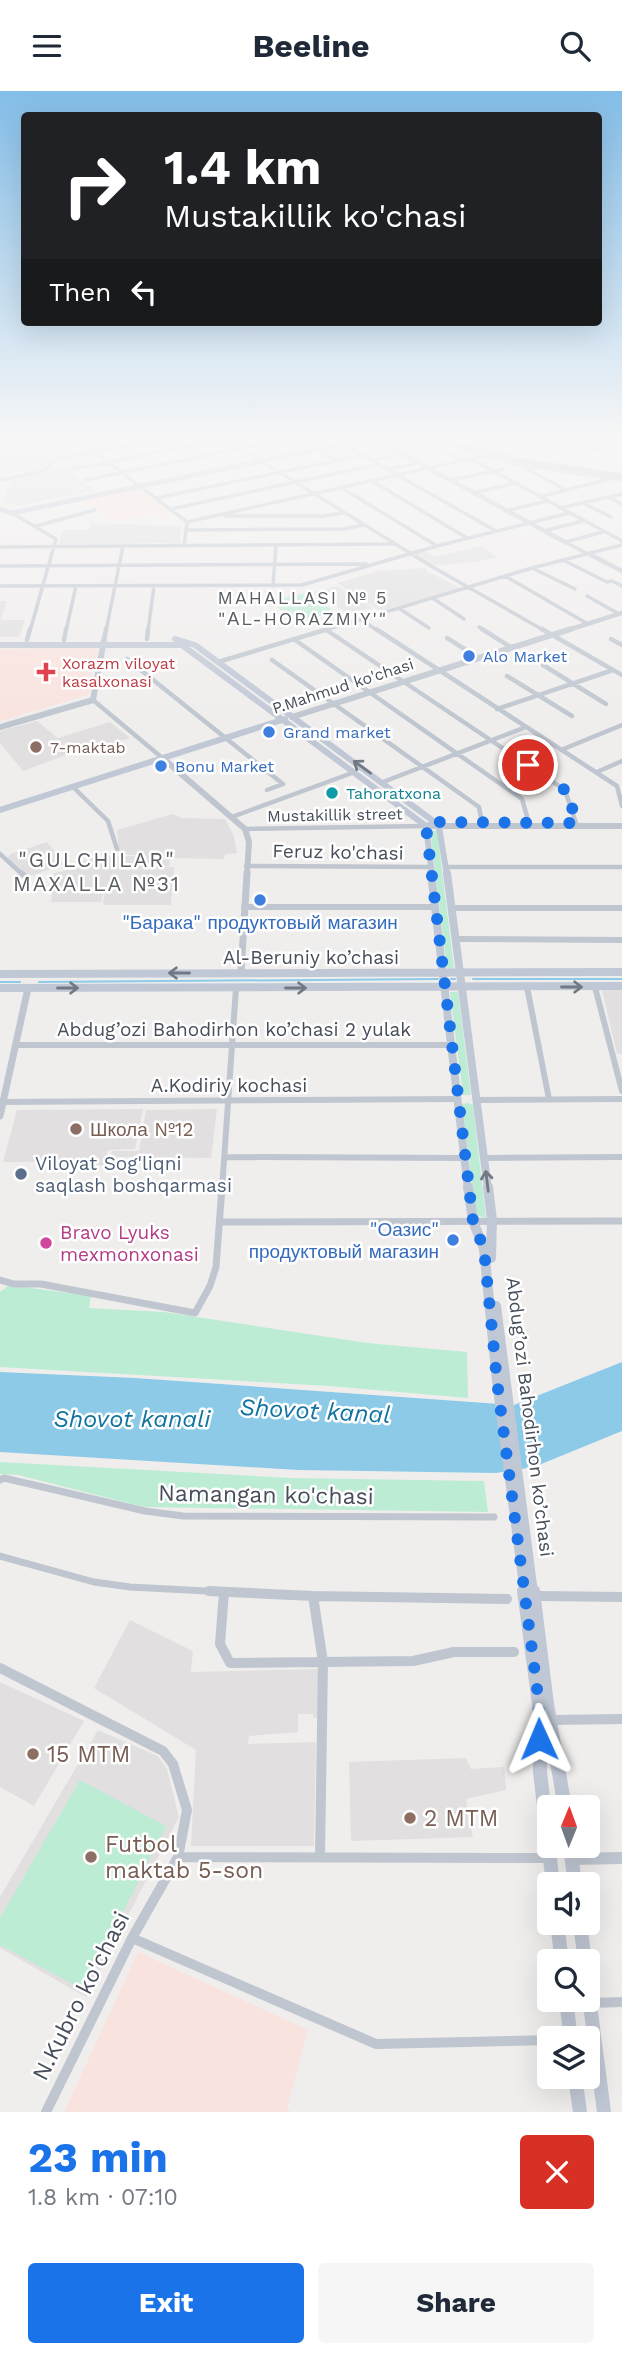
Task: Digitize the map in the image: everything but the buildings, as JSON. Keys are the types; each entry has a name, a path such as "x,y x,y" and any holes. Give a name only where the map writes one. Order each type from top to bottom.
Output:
{"main road":[{"path":"0,643 147,639 185,644 218,662 437,824"},
{"path":"0,643 64,640 185,644 281,720 426,826 437,824"},
{"name":"P.Mahmud ko'chasi","path":"3,809 292,717"},
{"name":"Abdug’ozi Bahodirhon ko’chasi","path":"437,824 453,908 485,1158 492,1220 490,1249 500,1381"},
{"name":"Abdug’ozi Bahodirhon ko’chasi","path":"426,826 464,1158 473,1221 484,1249 545,1719 562,1795"},
{"name":"Al-Beruniy ko’chasi","path":"0,975 622,972"},
{"path":"28,988 32,974"},
{"name":"Al-Beruniy ko’chasi","path":"0,988 622,986"},
{"name":"Abdug’ozi Bahodirhon ko’chasi","path":"543,1795 540,1772 545,1719"},
{"path":"600,2082 604,2112"},
{"path":"577,2089 580,2112"}],"street":[{"path":"27,641 56,539 50,535"},
{"path":"184,546 185,535"},
{"path":"379,535 622,675"},
{"path":"420,535 438,546"},
{"path":"463,535 468,538"},
{"path":"0,586 302,585 479,535"},
{"path":"552,535 622,571"},
{"path":"565,542 588,535"},
{"path":"218,662 622,543"},
{"path":"0,547 393,544"},
{"path":"273,586 276,545"},
{"path":"93,700 122,546"},
{"path":"563,560 607,582 612,581 622,586"},
{"path":"0,566 373,564"},
{"path":"533,568 575,589"},
{"path":"505,576 588,624"},
{"path":"64,640 76,586"},
{"path":"147,639 154,586"},
{"path":"587,596 621,613"},
{"path":"434,599 464,619"},
{"path":"401,609 429,628"},
{"name":"P.Mahmud ko'chasi","path":"292,717 621,613"},
{"path":"363,621 617,786 622,806"},
{"path":"480,627 512,648"},
{"path":"328,631 565,790 576,823"},
{"path":"446,638 480,658"},
{"path":"611,639 622,645"},
{"path":"295,640 522,799 529,823"},
{"path":"127,659 283,784 267,790"},
{"path":"272,660 480,807 482,823"},
{"path":"543,665 606,704"},
{"path":"497,709 622,669"},
{"path":"507,676 572,716"},
{"path":"0,727 93,700"},
{"path":"93,700 245,829 248,842 241,973"},
{"path":"561,750 622,726"},
{"path":"383,782 526,727"},
{"path":"597,772 622,761"},
{"path":"232,817 352,773"},
{"path":"73,787 110,821 115,832 117,849"},
{"name":"P.Mahmud ko'chasi","path":"0,801 3,809"},
{"path":"437,824 622,824"},
{"path":"437,824 622,824"},
{"name":"Mustakillik street","path":"245,829 426,826"},
{"path":"0,854 27,878"},
{"name":"Feruz ko'chasi","path":"246,866 430,867"},
{"path":"446,867 622,867"},
{"path":"244,907 435,907"},
{"path":"453,908 622,908"},
{"path":"457,940 622,940"},
{"path":"527,987 549,1099"},
{"path":"595,987 622,1091"},
{"path":"0,1116 28,988"},
{"path":"0,1280 14,1284 41,1284 195,1313 216,1267 236,988"},
{"name":"Abdug’ozi Bahodirhon ko’chasi 2 yulak","path":"16,1045 452,1045"},
{"name":"A.Kodiriy kochasi","path":"1,1103 458,1099"},
{"path":"477,1100 622,1099"},
{"path":"225,1157 464,1158"},
{"path":"485,1158 622,1157"},
{"path":"220,1222 622,1221"},
{"name":"Namangan ko'chasi","path":"0,1480 4,1478 145,1511 183,1516 494,1517"},
{"path":"0,1556 94,1582 168,1590 313,1596 507,1599"},
{"path":"224,1592 220,1644 230,1663 413,1661 454,1652 514,1652"},
{"path":"313,1596 323,1662 320,1857"},
{"path":"539,1596 622,1597"},
{"path":"0,1668 163,1751 173,1764 187,1810 178,1857 537,1858"},
{"path":"545,1719 622,1719"},
{"path":"600,1855 622,1858"},
{"name":"N.Kubro ko'chasi","path":"46,2112 132,1938 178,1857"},
{"path":"132,1938 376,2044 537,2040"},
{"path":"600,1998 622,2002"}],"shaded area":[{"path":"61,535 180,535 180,543 59,544"},
{"path":"482,546 497,557 432,566 414,554 425,551 434,557"},
{"path":"425,568 461,588 380,611 337,583 378,571"},
{"path":"338,586 373,608 349,614 314,592"},
{"path":"0,601 7,601 1,620 25,620 19,637 0,637"},
{"name":"Xorazm viloyat kasalxonasi","path":"98,648 88,695 0,721 0,649"},
{"name":"7-maktab","path":"37,721 58,738 110,722 130,738 95,749 74,752 23,771 0,743 0,731"},
{"path":"173,814 181,818 225,819 234,836 237,853 225,854 224,859 171,858 169,866 144,866 174,867 171,905 103,905 105,886 101,902 51,902 54,873 81,867 81,862 99,856 146,856 119,854 117,830"},
{"path":"47,842 65,864 28,877 8,858 11,854"},
{"path":"602,990 622,990 622,1054 617,1054"},
{"name":"Школа №12","path":"143,1109 135,1149 108,1150 104,1165 49,1167 49,1162 3,1162 17,1110"},
{"path":"217,1109 211,1158 111,1157 112,1151 139,1151 146,1110"},
{"path":"130,1620 193,1651 191,1672 322,1669 321,1717 298,1714 298,1732 249,1736 248,1744 316,1742 314,1846 191,1846 196,1750 94,1688"},
{"name":"15 MTM","path":"0,1682 84,1721 34,1806 0,1787"},
{"name":"Futbol maktab 5-son","path":"98,1730 158,1756 167,1769 179,1817 86,1997 0,1948 0,1897"},
{"name":"2 MTM","path":"466,1758 471,1769 504,1767 506,1790 466,1799 473,1837 351,1841 349,1762"},
{"path":"138,1952 308,2030 287,2108 291,2112 64,2112"}],"green space":[{"path":"306,593 335,612 296,622 270,601"},
{"path":"437,830 453,969 447,968 430,831"},
{"path":"450,992 458,992 471,1095 463,1095"},
{"path":"462,1104 473,1105 486,1218 476,1215"},
{"path":"9,1285 91,1296 89,1308 164,1312 367,1343 467,1352 468,1398 329,1386 0,1367 0,1292"},
{"path":"0,1462 290,1478 484,1481 488,1512 144,1507 18,1475 0,1474"},
{"name":"Futbol maktab 5-son","path":"80,1780 166,1826 84,1990 0,1945 0,1918"}],"water":[{"name":"Shovot kanali","path":"622,1362 622,1431 534,1467 496,1473 298,1470 0,1452 0,1372 135,1378 514,1405"}],"waterway":[{"path":"39,982 438,979"},
{"path":"473,979 622,979"},
{"path":"0,982 20,982"}],"place":[{"name":"Alo Market","path":"469,656"},
{"name":"Xorazm viloyat kasalxonasi","path":"46,672"},
{"name":"Grand market","path":"269,732"},
{"name":"7-maktab","path":"36,747"},
{"name":"Bonu Market","path":"161,766"},
{"name":"Tahoratxona","path":"332,793"},
{"name":"\"Барака\" продуктовый магазин","path":"260,900"},
{"name":"Школа №12","path":"76,1129"},
{"name":"Viloyat Sog'liqni saqlash boshqarmasi","path":"21,1174"},
{"name":"\"Оазис\" продуктовый магазин","path":"453,1240"},
{"name":"Bravo Lyuks mexmonxonasi","path":"46,1243"},
{"name":"15 MTM","path":"33,1754"},
{"name":"2 MTM","path":"410,1818"},
{"name":"Futbol maktab 5-son","path":"91,1857"}],"district":[{"name":"MAHALLASI № 5 \"АL-HORAZMIY'\"","path":"303,608"},
{"name":"\"GULCHILAR\" MAXALLA №31","path":"97,871"}],"route":[{"path":"528,765 565,790 576,823 438,822 426,826 464,1158 473,1221 484,1249 497,1381 539,1704 539,1739"}],"water label":[{"name":"Shovot kanal","path":"315,1411"}]}
